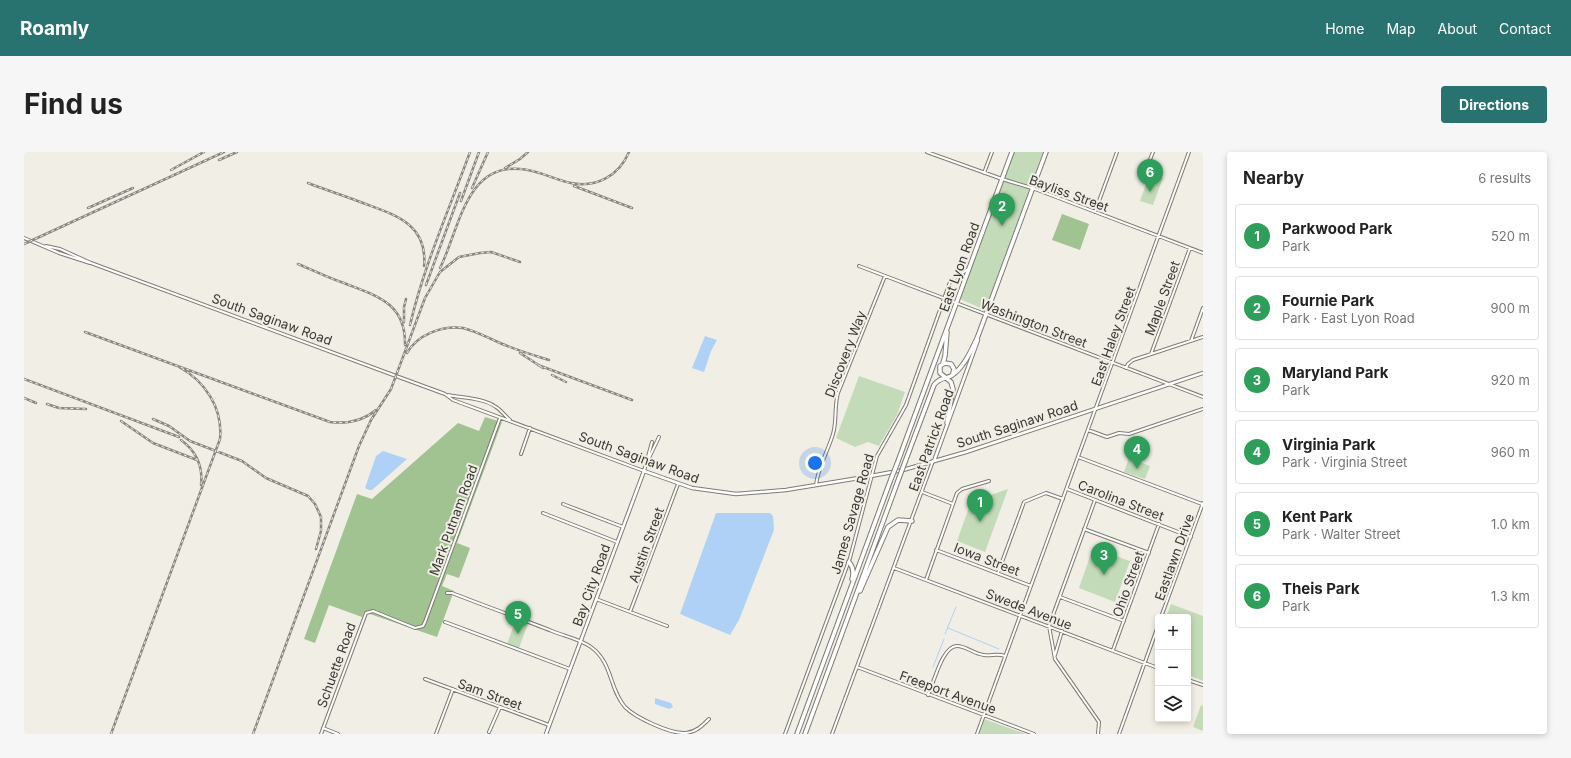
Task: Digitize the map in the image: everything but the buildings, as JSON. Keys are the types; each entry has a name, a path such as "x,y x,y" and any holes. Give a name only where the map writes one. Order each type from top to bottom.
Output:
{"highway":[{"name":"East Lyon Road","path":"848,595 1012,152"},
{"name":"East Patrick Road","path":"982,326 1046,152"},
{"path":"805,734 934,385 939,380 951,376 968,356 982,326"},
{"path":"947,327 945,358 941,365 940,373 946,377 953,387 948,423"},
{"path":"941,365 947,362 952,365 954,370 951,376"},
{"path":"952,402 954,407"},
{"path":"845,625 887,529 892,523 898,520 912,521"},
{"path":"797,734 848,595 853,574 852,565 849,562"}],"main road":[{"name":"East Patrick Road","path":"933,461 954,407 982,326"},
{"name":"South Saginaw Road","path":"644,471 678,484 703,490 736,494 766,493 871,476 933,461 1203,373"},
{"name":"Bay City Road","path":"546,734 644,471"}],"street":[{"name":"Bayliss Street","path":"927,152 1002,180 1033,188 1203,253"},
{"path":"984,173 992,152"},
{"path":"1096,212 1118,152"},
{"path":"1147,167 1152,152"},
{"name":"East Haley Street","path":"977,734 1189,152"},
{"name":"South Saginaw Road","path":"24,238 75,255 91,263 445,394 460,398 478,399 489,403 498,408 511,421"},
{"name":"Maple Street","path":"1151,354 1190,248"},
{"name":"Washington Street","path":"859,266 1203,397"},
{"name":"James Savage Road","path":"785,734 849,562 871,476 879,452 906,405 944,298 952,280 963,274 970,267"},
{"name":"Discovery Way","path":"816,485 817,475 833,434 834,414 838,393 885,276"},
{"path":"1191,341 1203,308"},
{"path":"1126,368 1133,360 1203,337"},
{"name":"South Saginaw Road","path":"445,394 453,400 644,471"},
{"path":"1088,430 1107,437 1119,433 1131,434 1203,409"},
{"name":"Mark Putnam Road","path":"421,627 425,622 500,418"},
{"path":"521,454 530,428"},
{"path":"648,461 659,437"},
{"name":"Bay City Road","path":"644,471 652,442"},
{"path":"1078,457 1203,504"},
{"name":"East Patrick Road","path":"832,734 933,461"},
{"path":"926,580 959,491 989,481"},
{"name":"Austin Street","path":"630,612 678,484"},
{"name":"Carolina Street","path":"1067,489 1191,537"},
{"path":"922,492 953,504"},
{"name":"Carolina Street","path":"998,574 1024,502 1046,493 1063,499"},
{"path":"1095,500 1049,626 1055,659 1099,722 1098,734"},
{"path":"563,504 623,527"},
{"name":"Eastlawn Drive","path":"1162,614 1203,504"},
{"path":"543,513 617,542"},
{"name":"Ohio Street","path":"1113,650 1159,524"},
{"path":"1084,529 1149,553"},
{"name":"Iowa Street","path":"936,550 1031,586"},
{"name":"Swede Avenue","path":"894,568 1155,667"},
{"path":"447,593 452,593 591,647 601,657 612,676 618,697 625,706 643,720 679,732 694,731 709,719"},
{"path":"1060,597 1124,621"},
{"path":"596,599 667,626"},
{"name":"Schuette Road","path":"321,734 366,613 373,611 415,628 421,627"},
{"path":"445,622 570,669"},
{"path":"1055,659 1056,648 1062,631"},
{"path":"1118,734 1155,635"},
{"path":"928,694 945,654 950,648 960,647 982,654 995,653 1005,656"},
{"name":"Freeport Avenue","path":"857,667 1034,734"},
{"name":"Sam Street","path":"425,679 549,725"},
{"path":"1191,681 1203,685"},
{"path":"436,734 452,689"},
{"path":"489,732 500,707"},
{"path":"323,728 338,734"}],"green space":[{"path":"1014,152 1043,152 985,310 960,299"},
{"path":"1159,176 1163,178 1153,205 1140,201 1146,184"},
{"path":"1062,214 1089,224 1080,250 1052,240"},
{"path":"859,376 905,392 897,415 879,446 868,442 855,447 836,438"},
{"path":"485,417 502,422 457,543 470,548 469,551 459,578 447,574 442,586 454,591 437,637 364,612 362,617 329,605 315,643 304,639 357,494 372,499 458,423 479,431"},
{"path":"1129,458 1150,466 1145,479 1124,472"},
{"path":"1008,489 985,552 957,541 971,502"},
{"path":"1093,548 1130,561 1115,602 1079,588"},
{"path":"1171,604 1203,616 1203,681 1191,676 1191,614 1167,614"},
{"path":"516,619 528,624 519,648 507,644"},
{"path":"1201,705 1203,706 1203,731 1193,727"},
{"path":"984,719 1026,734 978,734"}],"water":[{"path":"705,336 717,340 711,351 704,372 692,368"},
{"path":"383,451 407,459 372,490 369,490 365,488 376,456"},
{"path":"716,513 770,513 773,516 774,530 739,620 730,635 680,614"},
{"path":"655,698 671,703 673,707 669,709 655,704"}],"waterway":[{"path":"945,634 956,607"},
{"path":"948,628 999,649"},
{"path":"933,667 944,639"}],"railway":[{"path":"171,170 204,152"},
{"path":"24,244 224,152"},
{"path":"219,160 237,152"},
{"path":"410,325 422,281 470,152"},
{"path":"461,201 479,152"},
{"path":"472,188 488,152"},
{"path":"505,168 528,152"},
{"path":"440,268 467,202 476,188 487,177 502,170 521,169 534,171 571,183 589,184 598,182 613,174 625,160 629,152"},
{"path":"308,183 387,212 407,223 421,240 424,252 424,266"},
{"path":"574,186 632,208"},
{"path":"88,208 133,188"},
{"path":"426,285 460,193"},
{"path":"253,734 359,446 371,420 391,389 425,298 440,272 459,257 491,252 520,262"},
{"path":"298,264 332,279 368,292 387,303 395,310 401,319 405,345"},
{"path":"404,322 404,307 406,299"},
{"path":"407,353 411,347 424,336 439,330 455,327 473,331 512,348 549,360"},
{"path":"85,332 330,422 343,423 354,421 366,417 376,410"},
{"path":"520,353 543,368"},
{"path":"538,365 632,400"},
{"path":"111,734 220,439 219,417 210,397 197,380 179,367"},
{"path":"552,375 566,382"},
{"path":"24,379 179,437"},
{"path":"24,398 36,403"},
{"path":"47,404 59,408 86,409"},
{"path":"153,419 169,426 190,441 242,461 266,478 308,496 315,504 321,517 321,531 316,549"},
{"path":"121,421 153,443 197,460"},
{"path":"181,440 191,449 200,466 201,485"}],"place":[{"name":"Theis Park","path":"1150,192"},
{"name":"Fournie Park","path":"1002,226"},
{"name":"Virginia Park","path":"1137,469"},
{"name":"Parkwood Park","path":"980,522"},
{"name":"Maryland Park","path":"1104,575"},
{"name":"Kent Park","path":"518,634"}]}
